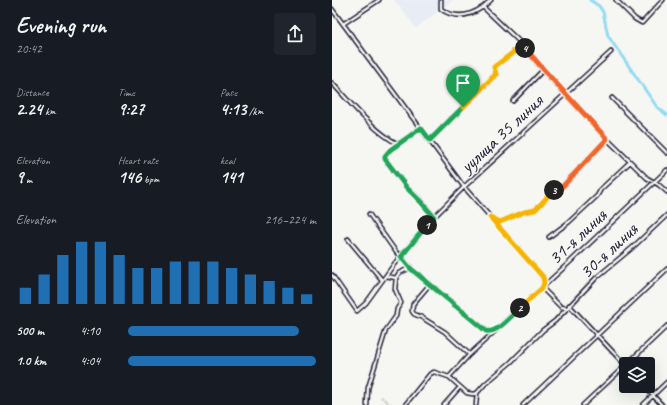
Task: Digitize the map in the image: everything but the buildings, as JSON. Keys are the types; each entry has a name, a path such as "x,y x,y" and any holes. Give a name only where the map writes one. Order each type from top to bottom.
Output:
{"street":[{"path":"343,24 379,0"},
{"path":"441,0 441,9 447,13 457,16 468,14 483,7 491,0"},
{"path":"616,0 635,19 642,23 663,0"},
{"path":"483,7 523,45 565,94 607,139 647,178 667,192"},
{"path":"332,9 464,186 543,277 544,283 542,288 561,307 568,306 619,358"},
{"path":"430,140 496,74 494,67 523,45"},
{"name":"уулица 35 линия","path":"332,275 357,311 366,303 382,280 434,217 464,186 611,52"},
{"path":"513,101 544,70"},
{"path":"332,83 363,116 392,141 398,144"},
{"path":"612,98 667,154"},
{"path":"421,128 387,153 385,159 407,188 434,217"},
{"path":"490,217 500,222 524,212 535,210 555,189 561,188 607,139"},
{"path":"549,237 597,196 601,189 630,162"},
{"name":"31-я линия","path":"449,377 469,354 542,288 667,170"},
{"path":"368,214 410,268 486,331 491,332 497,329"},
{"name":"30-я линия","path":"477,393 485,384 512,362 597,277 632,248 667,215"},
{"path":"348,239 382,280"},
{"path":"367,405 368,388 377,356 384,342 386,330 396,316 397,309 401,303 395,289 396,278 399,273 410,268"},
{"path":"523,405 667,269"},
{"path":"386,276 396,278"},
{"path":"430,284 413,304 412,311 414,314 422,317 445,332 469,354"},
{"path":"634,357 667,326"},
{"path":"405,405 432,372 436,371 449,377 470,394 477,393 476,405"},
{"path":"583,405 619,372"},
{"path":"643,405 667,382"},
{"path":"444,405 460,387"},
{"path":"653,395 662,405"}],"shaded area":[{"path":"394,0 453,0 416,28"}],"waterway":[{"path":"590,0 599,6 603,12 608,36 657,107 667,115"}],"tunnel":[{"path":"381,397 391,405"}],"route":[{"path":"523,45 587,119 607,139 561,188 555,189 535,210 524,212 500,222 490,217 543,277 544,283 542,288 497,329 491,332 486,331 410,268 401,257 434,217 407,188 385,159 385,156 390,150 421,128 430,140 463,107 496,74 494,67 523,45"}]}
